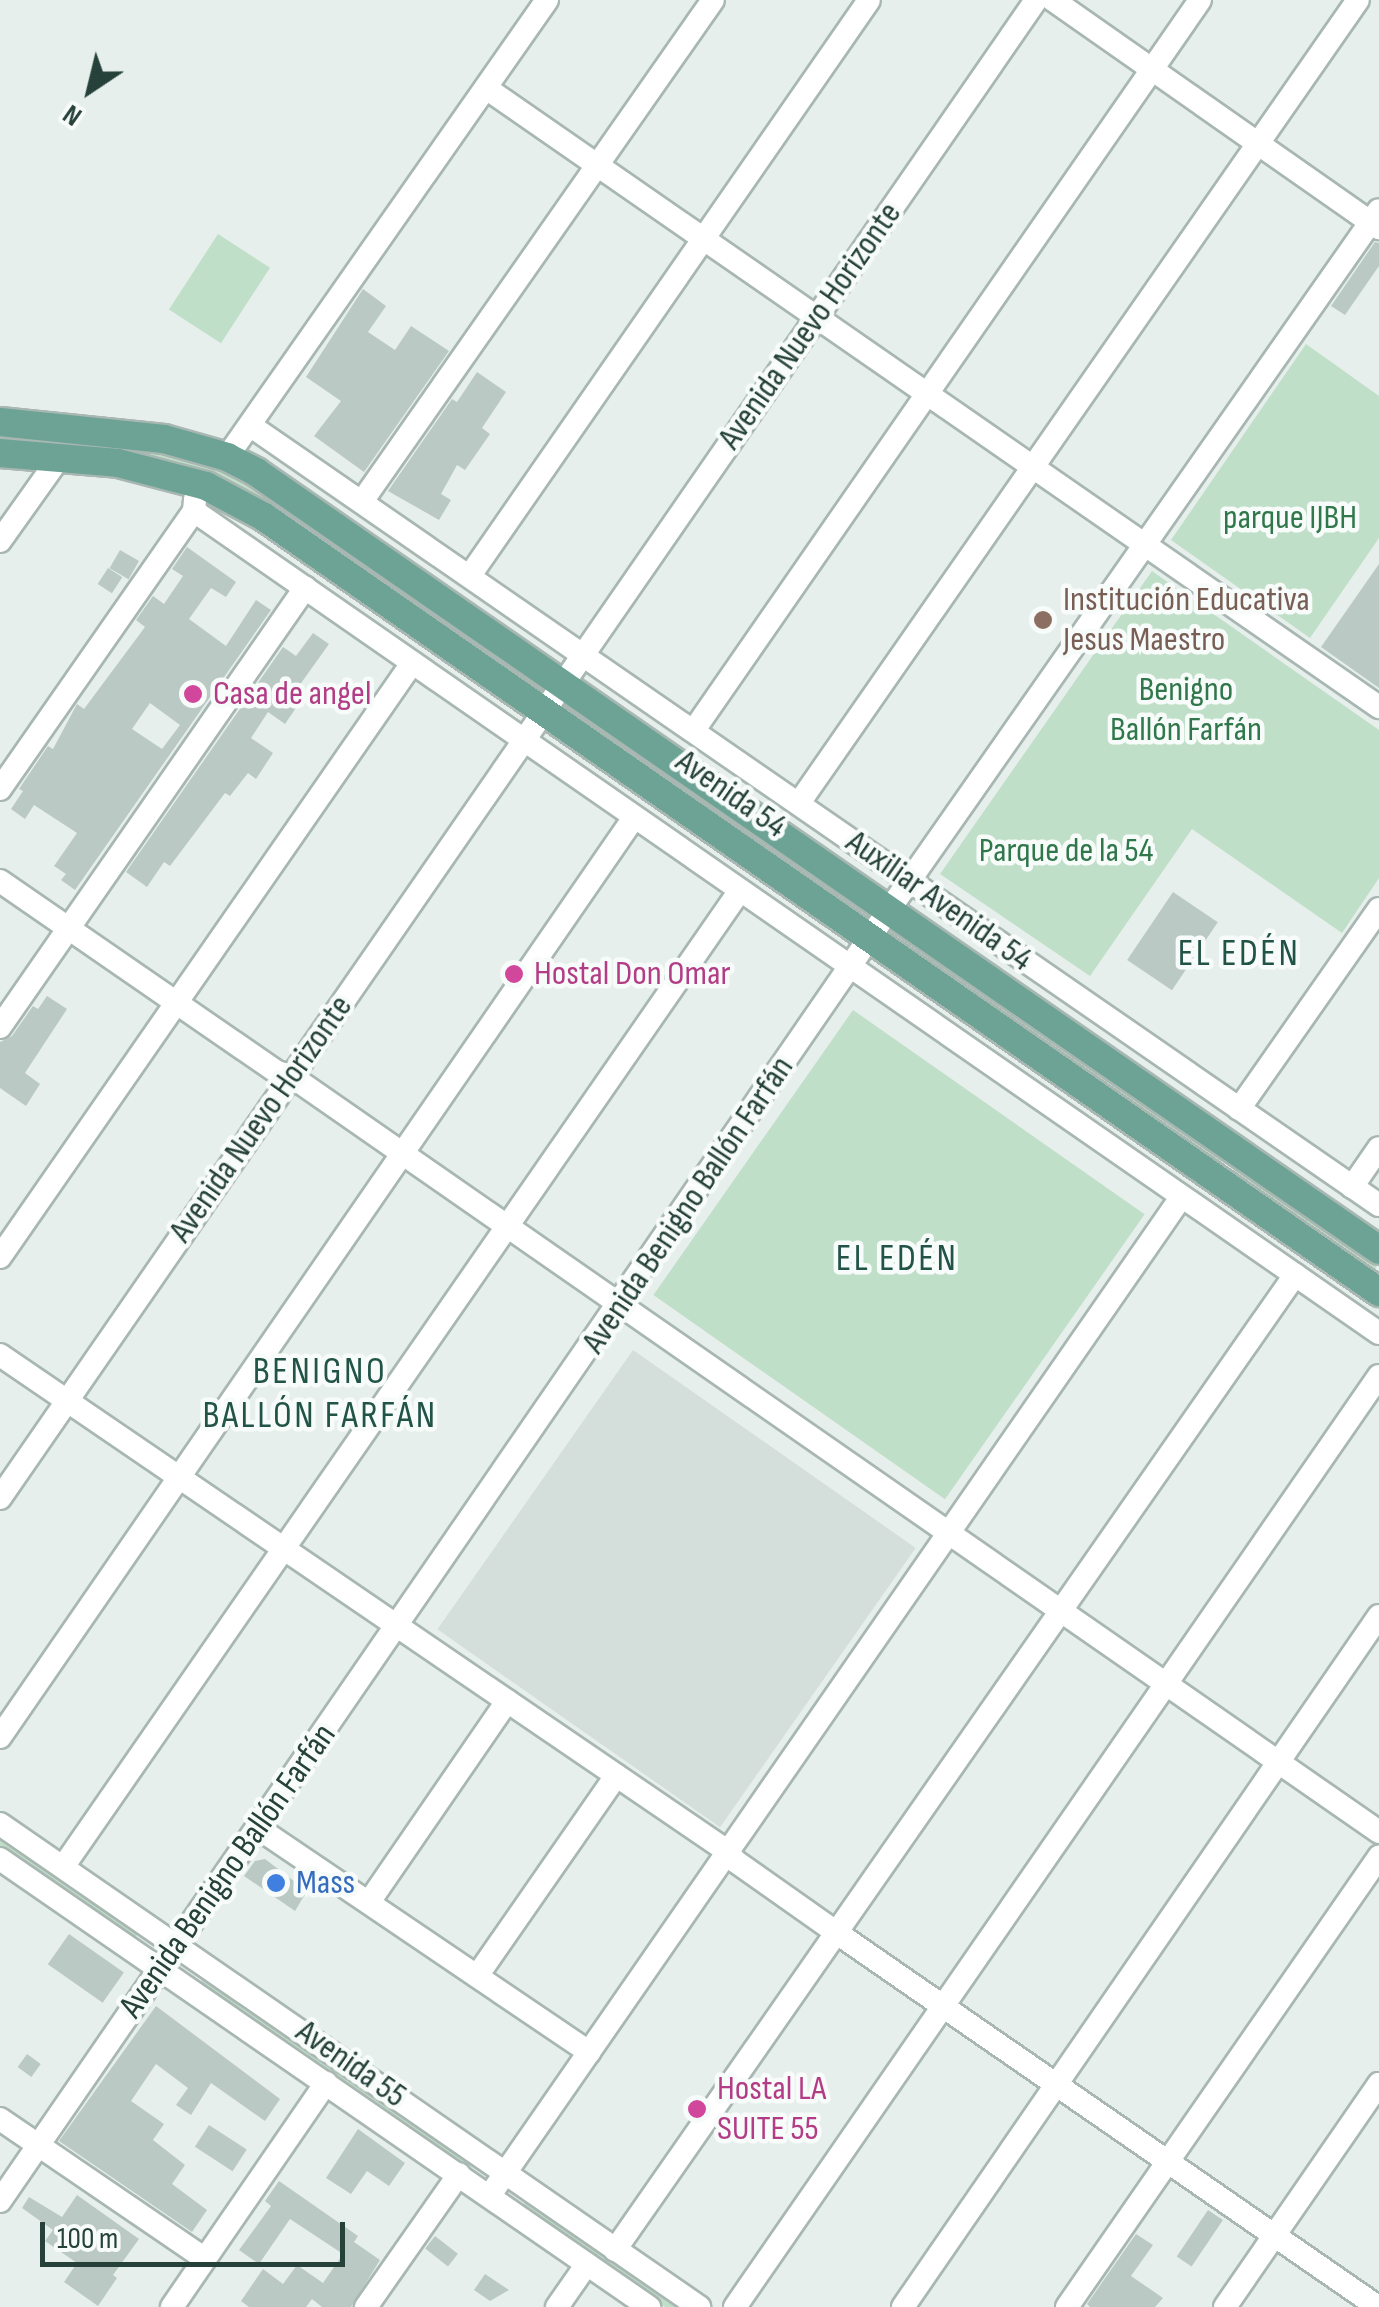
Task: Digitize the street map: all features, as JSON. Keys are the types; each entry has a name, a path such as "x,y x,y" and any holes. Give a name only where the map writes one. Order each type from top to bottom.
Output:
{"main road":[{"name":"Avenida 54","path":"0,422 164,439 227,457 275,484 1379,1250"},
{"name":"Avenida 54","path":"0,454 118,463 196,497 264,517 1379,1292"}],"street":[{"path":"227,457 547,0"},
{"path":"364,500 713,0"},
{"path":"471,574 869,0"},
{"name":"Avenida Nuevo Horizonte","path":"0,1498 1036,0"},
{"path":"1053,0 1376,220"},
{"path":"694,730 1200,0"},
{"path":"798,803 1358,0"},
{"path":"486,88 1379,707"},
{"name":"Avenida Benigno Ballón Farfán","path":"0,2201 621,1305 870,937 1376,220"},
{"name":"Auxiliar Avenida 54","path":"251,426 364,500 1379,1205"},
{"path":"0,541 59,458"},
{"path":"0,789 196,497 305,588 849,970 1379,1334"},
{"path":"0,1027 305,588"},
{"path":"0,1257 412,663"},
{"path":"0,1737 633,818"},
{"path":"0,881 277,1072 291,1076 1379,1832"},
{"path":"63,1868 739,892"},
{"path":"1239,1109 1379,908"},
{"path":"1352,1187 1379,1148"},
{"path":"490,2195 1180,1199"},
{"path":"615,2250 1295,1274"},
{"path":"0,1356 727,1850 735,1861 837,1933 1378,2307"},
{"path":"735,2307 1164,1686 1376,1387"},
{"path":"903,2307 1379,1616"},
{"path":"369,1902 507,1701"},
{"path":"478,1976 616,1776"},
{"name":"Avenida 55","path":"0,1824 699,2307"},
{"path":"258,1828 589,2052"},
{"path":"1067,2307 1379,1857"},
{"name":"Avenida 55","path":"0,1859 649,2307"},
{"path":"172,2307 326,2083"},
{"path":"1226,2307 1379,2084"},
{"path":"0,2120 205,2259"},
{"path":"366,2307 458,2174"},
{"path":"557,2307 587,2264"}],"shaded area":[{"path":"633,1350 916,1548 720,1827 437,1629"}],"green space":[{"path":"218,234 270,268 221,343 169,309"},
{"name":"parque IJBH","path":"1306,344 1379,396 1379,538 1310,638 1171,540"},
{"path":"0,432 125,442 235,473 457,623 450,634 251,499 0,443"},
{"name":"Benigno Ballón Farfán","path":"1152,571 1379,730 1379,878 1342,933 1192,829 1090,976 940,874"},
{"path":"467,630 537,678 530,689 459,642"},
{"path":"574,704 716,803 708,815 566,715"},
{"path":"732,813 855,896 847,907 725,824"},
{"path":"919,943 1225,1157 1217,1168 912,954"},
{"path":"853,1010 1145,1214 945,1499 653,1295"},
{"path":"1237,1166 1379,1262 1372,1273 1230,1177"},
{"path":"0,1834 139,1932 131,1943 0,1851"},
{"path":"205,1976 472,2163 466,2171 199,1984"},
{"path":"528,2199 684,2307 665,2307 522,2207"}],"building":[{"path":"1375,242 1379,243 1379,266 1345,315 1331,306"},
{"path":"363,289 386,306 368,332 395,350 411,326 449,351 364,472 314,436 341,401 306,377"},
{"path":"477,372 506,392 482,428 490,434 465,470 457,465 441,494 451,500 439,520 388,491 452,399 457,402"},
{"path":"187,547 236,582 226,597 211,588 189,619 226,646 256,600 271,610 75,890 61,880 66,874 54,866 77,833 34,805 25,819 11,809 23,791 19,789 48,746 53,749 77,704 84,709 145,627 136,620 153,596 164,604 183,576 172,569","holes":["150,703 180,725 162,749 132,729"]},
{"path":"120,550 139,561 129,579 110,568"},
{"path":"1379,564 1379,688 1321,647"},
{"path":"108,568 122,577 112,593 98,584"},
{"path":"313,633 329,644 294,693 302,699 285,724 268,712 251,738 273,753 256,779 248,773 230,796 225,793 170,866 164,862 147,887 126,872 283,647 296,656"},
{"path":"1173,892 1218,922 1172,990 1127,960"},
{"path":"47,996 67,1009 25,1073 40,1084 26,1106 0,1088 0,1042 12,1036 33,1006 38,1009"},
{"name":"Mass","path":"265,1859 307,1891 295,1911 244,1876 255,1861"},
{"path":"69,1934 124,1972 103,2003 48,1964"},
{"path":"156,2006 280,2099 265,2121 211,2083 191,2115 176,2105 188,2088 156,2064 131,2101 164,2124 153,2140 185,2165 172,2184 207,2210 192,2232 59,2141"},
{"path":"27,2054 41,2064 31,2077 18,2067"},
{"path":"209,2125 247,2150 233,2171 195,2147"},
{"path":"358,2129 405,2163 389,2186 367,2171 351,2194 326,2178"},
{"path":"279,2181 358,2236 354,2242 380,2260 351,2307 322,2307 312,2299 306,2307 249,2307 241,2301 263,2269 283,2284 297,2265 323,2283 343,2254 290,2219 259,2264 239,2250 271,2206 265,2201"},
{"path":"77,2195 139,2239 113,2275 117,2278 98,2306 64,2282 77,2263 45,2241 53,2230 22,2208 29,2197 62,2217"},
{"path":"1208,2210 1223,2220 1192,2266 1177,2256"},
{"path":"1136,2234 1153,2245 1131,2276 1163,2298 1155,2307 1090,2307 1087,2304"},
{"path":"435,2236 458,2254 448,2266 425,2249"},
{"path":"485,2274 509,2290 490,2301 474,2290"}],"place":[{"name":"Institución Educativa Jesus Maestro","path":"1043,620"},
{"name":"Casa de angel","path":"193,694"},
{"name":"Hostal Don Omar","path":"514,974"},
{"name":"Mass","path":"276,1883"},
{"name":"Hostal LA SUITE 55","path":"697,2109"}],"district":[{"name":"EL EDÉN","path":"1239,954"},
{"name":"EL EDÉN","path":"897,1259"},
{"name":"BENIGNO BALLÓN FARFÁN","path":"320,1394"}],"park label":[{"name":"Parque de la 54","path":"1066,851"}]}
